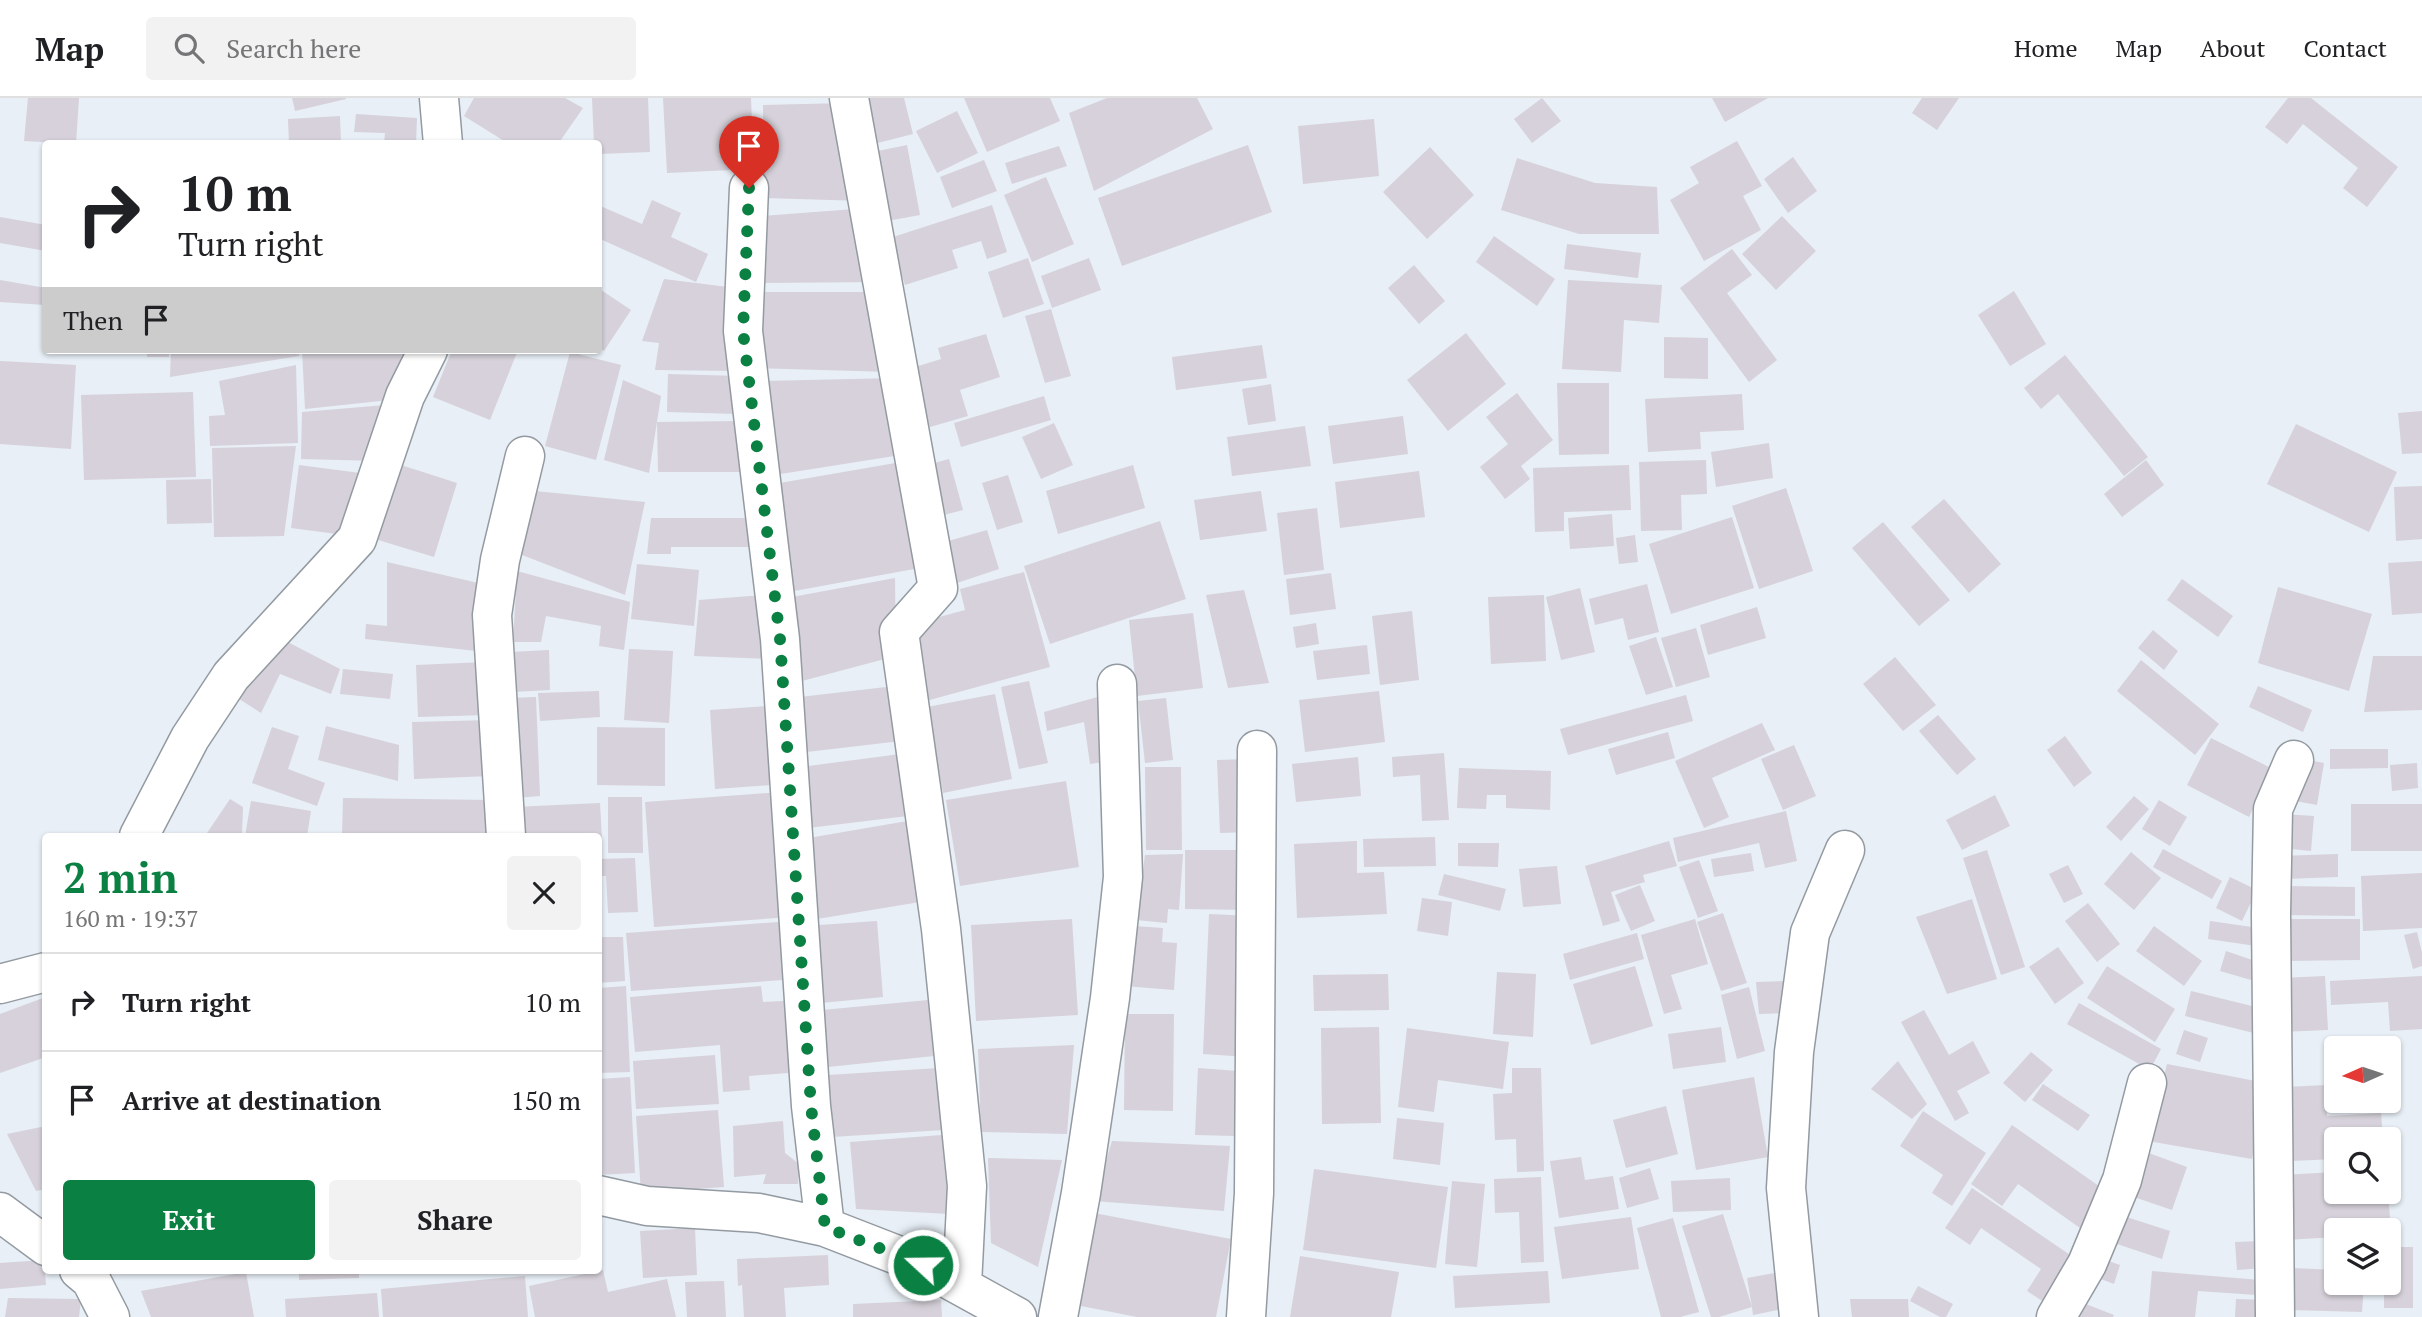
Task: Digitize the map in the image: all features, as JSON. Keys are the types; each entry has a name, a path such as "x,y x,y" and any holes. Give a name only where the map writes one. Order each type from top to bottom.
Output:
{"street":[{"path":"439,98 443,140"},
{"path":"849,98 938,588 899,632 941,929 967,1186 962,1285"},
{"path":"749,188 743,331 780,639 810,1093 825,1227"},
{"path":"141,833 190,738 231,676 357,539 405,396 426,354"},
{"path":"506,833 492,615 500,560 525,456"},
{"path":"1058,1317 1081,1192 1108,1011 1123,877 1117,684"},
{"path":"1246,1317 1254,1193 1257,750"},
{"path":"2275,1317 2271,914 2273,809 2294,760"},
{"path":"1798,1317 1786,1188 1794,1052 1810,933 1845,850"},
{"path":"0,984 42,973"},
{"path":"2056,1317 2087,1264 2122,1180 2147,1083"},
{"path":"602,1196 647,1206 759,1213 825,1227 923,1265 1017,1317"},
{"path":"0,1212 42,1243"},
{"path":"84,1274 91,1280 110,1317"}],"building":[{"path":"28,98 79,98 76,140 24,141"},
{"path":"292,98 346,98 346,99 295,111"},
{"path":"474,98 565,98 583,108 561,140 503,140 464,116"},
{"path":"592,98 648,98 650,152 602,154 602,140 594,140"},
{"path":"663,98 751,98 754,169 667,173"},
{"path":"859,98 904,98 913,134 870,145"},
{"path":"964,98 1050,98 1060,121 987,152"},
{"path":"1107,98 1197,98 1213,129 1094,191 1069,113"},
{"path":"1542,98 1561,121 1532,143 1514,119"},
{"path":"1712,98 1768,98 1725,122"},
{"path":"1922,98 1959,98 1937,130 1912,113"},
{"path":"2288,98 2311,98 2398,167 2367,207 2343,188 2358,168 2303,124 2287,144 2265,127"},
{"path":"845,103 864,201 764,198 763,105"},
{"path":"957,111 978,153 937,173 916,131"},
{"path":"356,114 417,118 416,140 384,140 385,133 354,132"},
{"path":"340,116 341,140 289,140 288,119"},
{"path":"1374,119 1379,176 1303,184 1298,126"},
{"path":"1737,141 1762,186 1743,196 1761,230 1704,261 1670,200 1699,183 1690,167"},
{"path":"907,145 920,215 887,221 873,152"},
{"path":"1248,145 1272,212 1122,266 1098,198"},
{"path":"1059,146 1067,166 1012,184 1005,163"},
{"path":"1430,147 1474,195 1427,239 1383,192"},
{"path":"1793,157 1817,191 1788,213 1764,179"},
{"path":"1517,158 1595,183 1657,187 1659,234 1579,234 1501,210"},
{"path":"984,160 997,191 952,208 940,177"},
{"path":"1046,177 1074,244 1032,262 1004,195"},
{"path":"652,200 681,213 671,237 708,254 696,282 602,240 602,207 642,224"},
{"path":"992,205 1007,252 987,259 981,241 952,250 958,268 905,285 890,238"},
{"path":"868,208 878,282 756,283 761,216"},
{"path":"1782,216 1816,251 1776,290 1742,254"},
{"path":"0,217 42,224 42,250 0,243"},
{"path":"1494,236 1555,279 1537,306 1476,262"},
{"path":"1567,244 1641,253 1638,278 1564,269"},
{"path":"1732,249 1752,275 1727,293 1777,360 1749,382 1680,288"},
{"path":"1028,258 1044,304 1003,318 988,272"},
{"path":"1089,258 1101,290 1052,308 1041,276"},
{"path":"1414,265 1445,301 1419,324 1388,288"},
{"path":"664,279 736,288 736,371 655,370 659,343 642,341"},
{"path":"0,280 42,287 42,305 0,302"},
{"path":"1568,280 1662,285 1659,323 1624,320 1621,372 1562,369"},
{"path":"602,291 631,310 604,351 602,350"},
{"path":"2014,291 2046,344 2010,366 1978,315"},
{"path":"752,292 879,292 891,372 750,368"},
{"path":"1051,309 1071,376 1045,383 1025,316"},
{"path":"1466,333 1506,384 1448,431 1407,380"},
{"path":"986,334 1000,377 960,390 968,416 930,427 912,368 941,359 938,348"},
{"path":"1664,337 1708,338 1708,379 1664,378"},
{"path":"1262,345 1267,378 1176,390 1172,357"},
{"path":"147,354 169,354 169,357 147,357"},
{"path":"171,354 299,354 299,356 170,377"},
{"path":"302,354 411,354 399,399 305,409"},
{"path":"450,354 516,354 490,420 433,397"},
{"path":"569,354 621,365 596,460 545,446"},
{"path":"2065,355 2148,457 2124,476 2058,394 2041,409 2024,388"},
{"path":"0,361 76,365 71,449 0,444"},
{"path":"296,365 298,443 210,446 209,416 225,415 219,381"},
{"path":"668,374 739,376 738,414 667,412"},
{"path":"895,378 907,454 768,476 764,381"},
{"path":"623,380 661,396 649,473 604,460"},
{"path":"1557,383 1609,383 1609,454 1559,455"},
{"path":"1271,384 1276,421 1248,425 1242,389"},
{"path":"193,392 196,477 84,480 81,395"},
{"path":"1517,393 1553,440 1521,466 1530,479 1505,499 1480,467 1508,444 1486,417"},
{"path":"1742,394 1744,430 1700,432 1701,449 1648,452 1645,399"},
{"path":"1044,396 1051,420 961,447 954,423"},
{"path":"398,404 379,461 301,459 302,412"},
{"path":"2422,411 2422,453 2402,454 2398,413"},
{"path":"1403,416 1408,454 1333,464 1328,426"},
{"path":"742,421 742,472 658,472 657,422"},
{"path":"1054,423 1073,465 1041,479 1022,437"},
{"path":"2296,424 2397,472 2369,532 2267,484"},
{"path":"1305,426 1311,466 1232,476 1227,437"},
{"path":"1769,443 1773,478 1716,487 1711,452"},
{"path":"296,446 284,536 214,537 212,448"},
{"path":"949,459 963,510 936,517 923,466"},
{"path":"1706,460 1707,494 1681,495 1682,530 1641,531 1639,462"},
{"path":"2146,460 2164,485 2122,517 2104,494"},
{"path":"907,461 925,567 778,594 774,484"},
{"path":"398,464 457,483 434,557 375,539"},
{"path":"299,465 360,473 352,536 291,528"},
{"path":"1133,465 1145,508 1058,534 1046,491"},
{"path":"1629,465 1631,510 1564,512 1564,531 1535,532 1533,468"},
{"path":"1419,471 1425,517 1340,528 1335,482"},
{"path":"1008,475 1023,522 997,530 982,483"},
{"path":"211,479 212,523 167,524 166,480"},
{"path":"2422,486 2422,539 2396,541 2394,487"},
{"path":"1786,488 1813,571 1759,589 1732,506"},
{"path":"525,490 645,502 625,595 507,549"},
{"path":"1261,491 1267,531 1200,540 1194,500"},
{"path":"1944,499 2001,564 1969,593 1911,527"},
{"path":"1317,508 1324,570 1284,575 1277,513"},
{"path":"1612,514 1614,546 1570,549 1568,518"},
{"path":"1732,517 1754,588 1671,614 1649,544"},
{"path":"651,518 762,518 762,547 671,547 671,554 647,554"},
{"path":"1160,521 1186,599 1050,644 1024,566"},
{"path":"1883,522 1950,600 1919,626 1852,548"},
{"path":"987,530 999,569 951,585 938,544"},
{"path":"1635,535 1638,562 1619,564 1616,538"},
{"path":"2422,561 2422,613 2392,615 2388,563"},
{"path":"387,562 487,585 486,652 365,639 366,624 387,626"},
{"path":"637,564 699,570 694,626 631,619"},
{"path":"517,571 630,602 624,650 599,646 601,626 546,616 541,642 513,642"},
{"path":"1024,572 1050,667 926,701 906,626 965,610 960,589"},
{"path":"1331,573 1336,609 1290,615 1286,579"},
{"path":"895,578 896,656 787,685 781,599"},
{"path":"2182,579 2233,616 2218,637 2167,600"},
{"path":"1647,584 1659,632 1628,640 1623,618 1595,625 1589,599"},
{"path":"2278,587 2372,614 2349,691 2258,663"},
{"path":"1580,588 1595,652 1561,660 1546,597"},
{"path":"1244,590 1269,683 1228,688 1206,595"},
{"path":"763,595 768,659 694,656 699,600"},
{"path":"1544,595 1546,661 1491,664 1488,597"},
{"path":"1757,607 1766,638 1708,655 1700,625"},
{"path":"1412,611 1419,680 1380,685 1372,616"},
{"path":"1193,613 1203,688 1137,696 1129,620"},
{"path":"1316,623 1319,644 1296,648 1293,627"},
{"path":"1696,628 1710,677 1676,687 1661,638"},
{"path":"2153,630 2178,651 2164,670 2138,648"},
{"path":"274,635 340,669 331,694 280,674 261,713 236,697"},
{"path":"1656,637 1673,687 1646,695 1629,646"},
{"path":"1367,645 1370,674 1317,680 1313,651"},
{"path":"629,649 673,651 669,723 624,720"},
{"path":"549,650 550,690 512,692 510,652"},
{"path":"2373,656 2422,656 2422,710 2364,712"},
{"path":"1895,657 1936,705 1903,731 1863,684"},
{"path":"2141,660 2219,724 2195,755 2117,691"},
{"path":"485,662 487,715 418,717 416,665"},
{"path":"343,669 393,674 390,699 340,694"},
{"path":"1029,681 1048,763 1019,769 1001,687"},
{"path":"895,686 901,741 798,753 791,698"},
{"path":"2258,686 2312,710 2303,732 2249,707"},
{"path":"599,691 600,717 540,721 538,693"},
{"path":"1379,691 1385,742 1305,752 1299,700"},
{"path":"995,694 1012,779 943,793 927,707"},
{"path":"1686,695 1693,721 1568,755 1560,729"},
{"path":"1101,696 1110,761 1090,764 1084,722 1047,731 1044,712"},
{"path":"536,697 540,796 516,798 511,698"},
{"path":"1166,698 1173,760 1145,763 1138,701"},
{"path":"780,705 786,784 715,789 710,710"},
{"path":"1938,715 1976,759 1957,775 1919,731"},
{"path":"490,720 491,776 414,779 412,722"},
{"path":"1762,723 1775,750 1712,778 1729,817 1704,828 1675,761"},
{"path":"326,726 399,745 398,781 318,760"},
{"path":"272,727 299,736 288,769 325,783 317,806 252,783"},
{"path":"597,727 665,728 665,786 597,785"},
{"path":"1668,732 1675,758 1616,775 1608,749"},
{"path":"2065,736 2092,773 2074,787 2047,750"},
{"path":"2211,738 2273,769 2249,817 2187,785"},
{"path":"1794,745 1816,796 1783,810 1761,759"},
{"path":"2330,749 2388,749 2388,768 2330,769"},
{"path":"908,753 916,815 800,829 793,768"},
{"path":"1444,753 1449,820 1422,821 1420,775 1393,777 1392,757"},
{"path":"1358,757 1361,796 1296,802 1292,764"},
{"path":"2298,758 2324,763 2317,805 2290,800"},
{"path":"1248,759 1250,832 1220,833 1217,760"},
{"path":"2417,763 2418,788 2392,791 2390,765"},
{"path":"1145,767 1181,767 1182,850 1146,850"},
{"path":"1459,768 1551,771 1550,810 1506,808 1506,795 1487,795 1486,809 1457,808"},
{"path":"1066,781 1079,867 960,886 946,800"},
{"path":"782,792 790,917 654,927 645,802"},
{"path":"1995,795 2010,826 1962,850 1946,820"},
{"path":"2134,796 2149,809 2121,841 2106,827"},
{"path":"608,797 642,797 643,853 608,853"},
{"path":"343,798 491,800 491,833 342,833"},
{"path":"230,799 243,807 242,833 207,833"},
{"path":"2159,800 2187,817 2170,846 2142,829"},
{"path":"251,801 311,811 307,833 246,833"},
{"path":"600,803 602,833 515,833 514,807"},
{"path":"2351,804 2422,804 2422,851 2351,851"},
{"path":"1786,811 1797,861 1765,868 1759,843 1678,862 1673,838"},
{"path":"2284,814 2314,816 2311,851 2281,848"},
{"path":"919,819 932,900 811,920 797,840"},
{"path":"1435,837 1436,866 1364,867 1363,839"},
{"path":"1357,841 1357,873 1384,872 1387,914 1297,918 1294,844"},
{"path":"1669,841 1677,866 1643,875 1645,882 1611,892 1620,921 1603,926 1585,866"},
{"path":"1458,843 1499,843 1498,867 1458,866"},
{"path":"2163,849 2222,881 2212,899 2153,867"},
{"path":"1185,850 1249,850 1248,910 1185,909"},
{"path":"1987,850 2025,967 2001,975 1963,858"},
{"path":"2131,852 2161,878 2134,910 2104,884"},
{"path":"1751,853 1754,871 1714,877 1711,859"},
{"path":"1183,854 1179,910 1168,909 1167,923 1136,920 1145,855"},
{"path":"2338,854 2338,877 2283,879 2282,856"},
{"path":"635,858 638,912 608,913 602,859"},
{"path":"1699,860 1718,911 1698,918 1679,867"},
{"path":"2068,865 2083,894 2064,903 2049,874"},
{"path":"1557,866 1561,904 1523,907 1519,869"},
{"path":"2422,873 2422,928 2363,931 2361,876"},
{"path":"1444,874 1506,889 1500,911 1438,895"},
{"path":"2230,877 2257,890 2242,921 2216,908"},
{"path":"1640,885 1655,921 1631,931 1615,895"},
{"path":"2282,886 2355,887 2355,916 2282,915"},
{"path":"1422,898 1452,902 1448,936 1417,931"},
{"path":"1972,899 1997,979 1947,994 1916,917"},
{"path":"2088,903 2120,944 2097,962 2065,921"},
{"path":"1723,913 1747,983 1721,991 1697,922"},
{"path":"1209,914 1253,916 1248,1057 1203,1054"},
{"path":"1072,919 1078,1015 976,1021 971,925"},
{"path":"1695,919 1708,964 1671,975 1682,1009 1664,1014 1641,935"},
{"path":"2280,919 2360,919 2360,960 2280,961"},
{"path":"792,921 797,979 631,991 626,933"},
{"path":"877,921 883,997 811,1004 805,926"},
{"path":"2210,921 2259,928 2256,946 2208,939"},
{"path":"1134,926 1163,928 1162,942 1177,943 1174,990 1124,986"},
{"path":"2154,926 2202,961 2184,986 2136,951"},
{"path":"2417,932 2422,966 2413,969 2404,935"},
{"path":"1637,933 1644,959 1570,980 1563,954"},
{"path":"602,937 623,937 625,981 602,983"},
{"path":"2058,947 2084,983 2055,1004 2029,967"},
{"path":"2226,951 2264,964 2258,982 2220,971"},
{"path":"1635,966 1653,1026 1591,1045 1573,984"},
{"path":"2107,966 2175,1009 2155,1042 2087,998"},
{"path":"1497,972 1536,974 1533,1037 1493,1034"},
{"path":"1388,974 1389,1010 1314,1011 1313,975"},
{"path":"2325,976 2328,1030 2280,1032 2277,978"},
{"path":"2422,976 2422,1029 2390,1031 2388,1002 2331,1005 2330,981"},
{"path":"1787,981 1789,1013 1759,1014 1756,982"},
{"path":"626,986 630,1072 602,1073 602,988"},
{"path":"761,986 763,1002 784,1001 785,1015 797,1014 801,1072 749,1076 750,1090 723,1092 720,1045 635,1052 630,997"},
{"path":"1749,987 1765,1051 1737,1059 1721,995"},
{"path":"2191,991 2268,1010 2262,1035 2185,1016"},
{"path":"42,998 42,1058 0,1073 0,1014"},
{"path":"928,1000 934,1056 828,1067 822,1010"},
{"path":"2079,1003 2161,1049 2150,1070 2067,1024"},
{"path":"1924,1010 1949,1055 1973,1041 1990,1073 1957,1091 1969,1113 1955,1121 1901,1022"},
{"path":"1125,1014 1174,1014 1173,1111 1124,1110"},
{"path":"1379,1027 1381,1123 1322,1124 1321,1028"},
{"path":"1721,1027 1726,1062 1673,1069 1668,1034"},
{"path":"1407,1028 1509,1042 1503,1089 1438,1080 1434,1112 1398,1107"},
{"path":"2184,1030 2208,1038 2200,1062 2176,1054"},
{"path":"1074,1045 1067,1134 981,1132 978,1049"},
{"path":"2031,1052 2053,1070 2025,1102 2003,1083"},
{"path":"715,1055 719,1104 636,1109 633,1061"},
{"path":"1898,1061 1927,1104 1912,1119 1871,1089"},
{"path":"2167,1064 2266,1083 2252,1159 2148,1141"},
{"path":"939,1068 944,1130 832,1137 828,1075"},
{"path":"1198,1068 1238,1071 1235,1136 1195,1135"},
{"path":"1512,1068 1541,1068 1544,1171 1517,1172 1516,1139 1495,1140 1493,1094 1512,1093"},
{"path":"630,1077 635,1173 602,1175 602,1079"},
{"path":"1754,1077 1768,1157 1696,1170 1682,1090"},
{"path":"2043,1084 2090,1115 2078,1131 2032,1100"},
{"path":"2324,1085 2324,1113 2327,1116 2381,1113 2382,1127 2324,1127 2324,1160 2290,1161 2286,1087"},
{"path":"1666,1106 1678,1154 1626,1168 1613,1120"},
{"path":"718,1110 724,1187 641,1193 636,1116"},
{"path":"1923,1111 1986,1153 1952,1206 1932,1193 1943,1175 1900,1146"},
{"path":"1397,1118 1444,1123 1440,1165 1393,1159"},
{"path":"783,1121 785,1153 799,1164 798,1184 763,1184 766,1174 734,1177 733,1126"},
{"path":"2012,1125 2106,1191 2080,1228 2018,1184 2002,1206 1971,1184"},
{"path":"42,1127 42,1190 36,1191 7,1134"},
{"path":"942,1135 949,1214 856,1209 850,1142"},
{"path":"1112,1141 1230,1146 1224,1211 1094,1201"},
{"path":"2146,1152 2187,1167 2172,1210 2131,1196"},
{"path":"1581,1157 1585,1180 1613,1176 1619,1209 1559,1218 1550,1161"},
{"path":"988,1158 1062,1160 1038,1267 991,1243"},
{"path":"1650,1168 1659,1199 1627,1208 1619,1178"},
{"path":"1314,1169 1448,1187 1436,1268 1303,1250"},
{"path":"2324,1173 2324,1204 2389,1204 2390,1218 2324,1218 2324,1238 2285,1240 2281,1175"},
{"path":"1541,1177 1544,1262 1521,1263 1519,1212 1495,1213 1494,1179"},
{"path":"1730,1178 1731,1210 1673,1212 1671,1181"},
{"path":"1452,1181 1485,1184 1477,1267 1445,1264"},
{"path":"1972,1188 2082,1263 2053,1308 2027,1291 2041,1269 1981,1228 1970,1245 1945,1228"},
{"path":"2111,1212 2170,1231 2162,1259 2102,1239"},
{"path":"1094,1213 1231,1239 1216,1317 1137,1317 1076,1305"},
{"path":"1723,1214 1752,1307 1711,1317 1682,1226"},
{"path":"1631,1217 1639,1269 1562,1279 1554,1227"},
{"path":"1673,1218 1699,1312 1680,1317 1661,1317 1637,1228"},
{"path":"695,1228 697,1275 643,1278 640,1231"},
{"path":"2261,1241 2263,1268 2237,1270 2235,1242"},
{"path":"2401,1247 2413,1247 2413,1308 2384,1308 2384,1295 2401,1295"},
{"path":"828,1255 829,1285 784,1288 786,1317 744,1317 742,1285 738,1286 737,1259"},
{"path":"2092,1255 2120,1265 2114,1284 2085,1273"},
{"path":"1300,1256 1399,1272 1391,1317 1290,1317"},
{"path":"42,1260 42,1274 45,1274 46,1285 0,1289 0,1263"},
{"path":"2293,1268 2324,1269 2324,1295 2363,1295 2362,1312 2291,1310"},
{"path":"602,1270 608,1292 667,1279 676,1317 535,1317 529,1286 584,1274 602,1274"},
{"path":"1548,1271 1550,1303 1455,1308 1453,1276"},
{"path":"1786,1271 1793,1307 1753,1315 1747,1278"},
{"path":"2152,1271 2272,1281 2271,1296 2198,1291 2195,1317 2148,1317"},
{"path":"246,1274 254,1317 151,1317 141,1291"},
{"path":"299,1274 359,1274 359,1278 299,1280"},
{"path":"525,1276 528,1317 383,1317 381,1289"},
{"path":"724,1281 726,1317 687,1317 685,1282"},
{"path":"1918,1286 1953,1304 1946,1317 1940,1317 1910,1301"},
{"path":"377,1293 379,1317 286,1317 285,1299"},
{"path":"8,1298 81,1299 79,1317 5,1317"},
{"path":"1850,1299 1908,1299 1909,1317 1852,1317"},
{"path":"2073,1299 2114,1315 2066,1317"},
{"path":"2236,1299 2269,1300 2268,1317 2235,1317"},
{"path":"941,1300 942,1317 853,1317 853,1304"}],"route":[{"path":"749,188 743,331 780,639 799,950 811,1106 825,1227 923,1265"}]}
